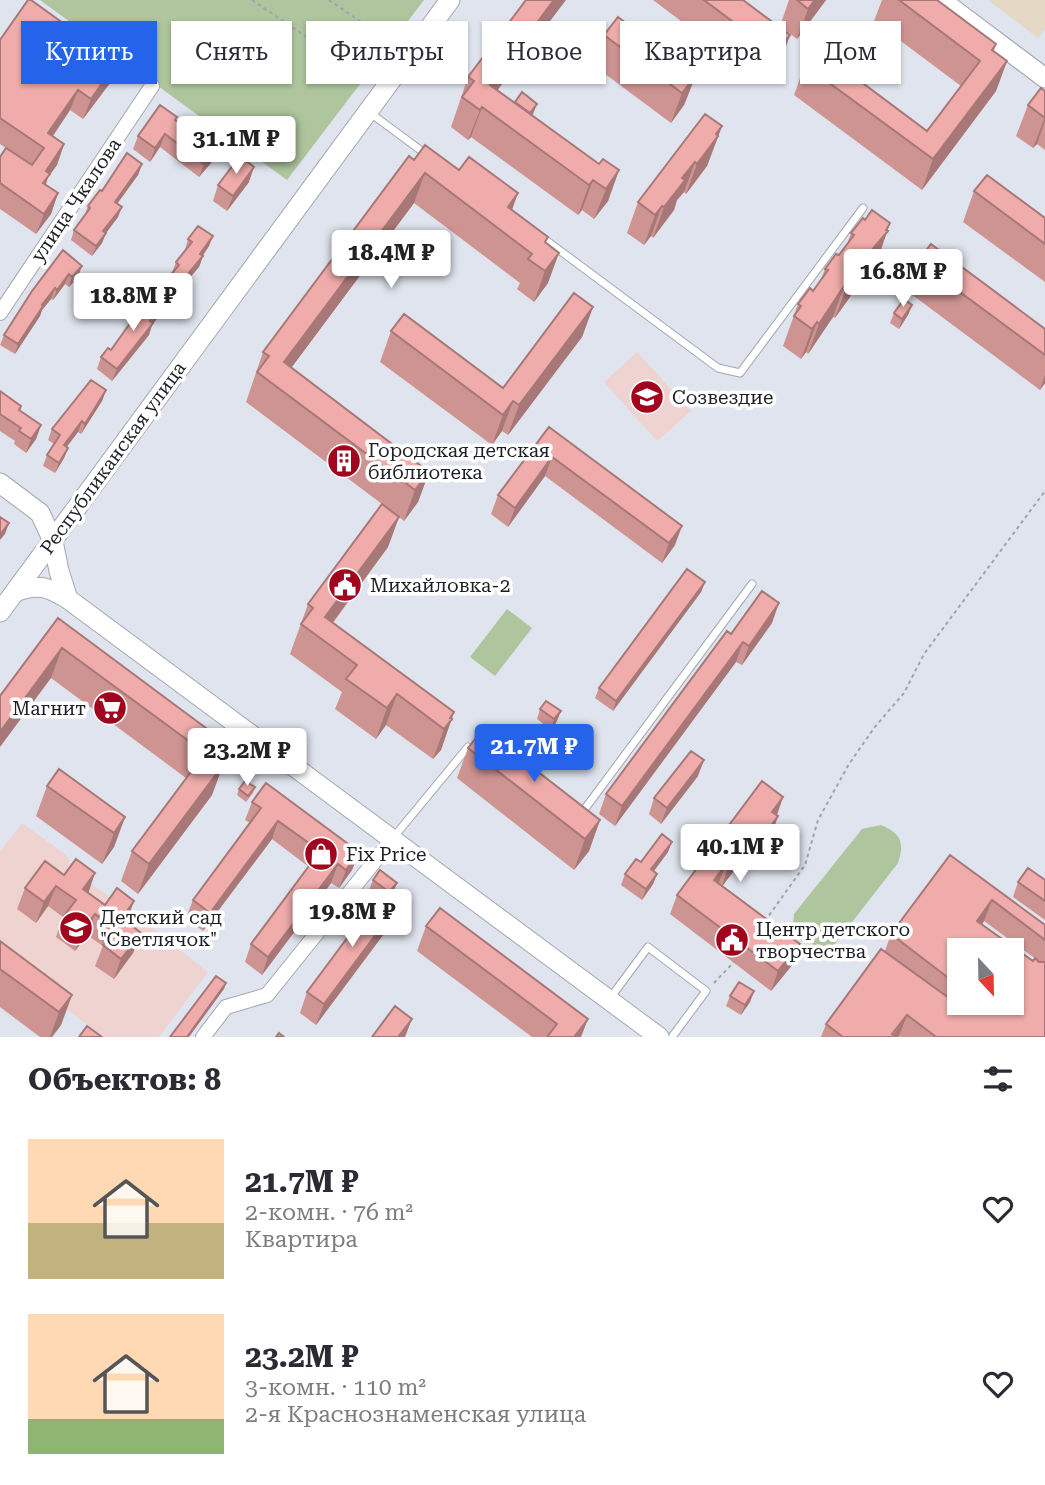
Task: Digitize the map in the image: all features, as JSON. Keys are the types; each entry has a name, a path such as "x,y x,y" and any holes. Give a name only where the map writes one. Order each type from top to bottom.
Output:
{"street":[{"name":"Республиканская улица","path":"435,21 450,0"},
{"path":"941,0 1045,78"},
{"name":"Республиканская улица","path":"0,612 388,84"},
{"name":"улица Чкалова","path":"0,313 152,86"},
{"path":"0,483 40,513 53,541 68,599"},
{"path":"40,513 57,513 78,508"},
{"path":"15,592 26,587 47,587 68,599 391,841 659,1037"},
{"path":"203,1037 226,1007 267,995 391,841"}],"lane":[{"path":"368,112 436,161"},
{"path":"526,226 718,368 740,373 863,208"},
{"path":"573,824 752,584"},
{"path":"391,841 468,747"},
{"path":"609,1000 648,947 706,991 671,1037"}],"path":[{"path":"252,0 384,90"},
{"path":"329,0 360,21"},
{"path":"760,927 806,865 818,820 849,764 874,728 904,693 924,654 1045,491"},
{"path":"706,991 738,958"}],"shaded area":[{"path":"988,0 1045,0 1045,29 1038,38"},
{"name":"Созвездие","path":"637,352 691,411 657,441 604,382"},
{"name":"Детский сад \"Светлячок\"","path":"22,823 66,855 74,870 208,972 159,1037 104,1037 0,960 0,852"}],"green space":[{"path":"40,0 424,0 408,21 306,21 306,84 360,84 287,180 155,84 157,21 69,21"},
{"path":"507,609 532,628 495,676 470,657"},
{"path":"881,825 900,840 898,863 835,944 819,949 807,946 797,937 793,925 794,914 862,829"}],"building":[{"path":"28,0 31,0 60,21 21,21 21,84 102,84 91,99 78,90 48,133 64,144 46,171 50,174 43,183 58,193 44,214 0,183 0,157 6,148 32,165 44,148 0,118 0,40"},
{"path":"526,0 554,0 538,21 510,21"},
{"path":"704,0 743,0 771,21 732,21"},
{"path":"797,0 815,0 808,9"},
{"path":"899,0 937,0 996,44 992,50 1007,61 933,159 831,84 864,84 927,131 980,61"},
{"path":"618,17 623,21 620,21 620,47 606,36 606,32"},
{"path":"482,58 482,84 491,84 599,164 603,159 619,170 606,189 593,180 589,185 482,107 480,110 462,97 474,81 468,77"},
{"path":"670,84 689,84 682,93"},
{"path":"1041,88 1045,91 1045,118 1028,105"},
{"path":"522,92 537,104 530,113 515,102"},
{"path":"160,105 177,117 175,120 216,149 204,164 165,134 155,148 138,136"},
{"path":"705,114 722,126 716,134 718,136 655,215 638,202"},
{"path":"425,145 459,170 469,157 518,193 508,207 548,237 545,242 559,253 545,271 528,259 532,254 425,173 284,362 429,472 415,490 257,372 269,356 263,352 409,156 414,160"},
{"path":"127,153 142,164 115,202 122,207 103,231 106,233 96,246 74,230"},
{"path":"240,156 254,167 233,196 218,185"},
{"path":"987,175 1045,218 1045,244 974,191"},
{"path":"872,210 890,223 886,230 888,231 859,265 861,266 819,324 817,322 812,329 794,316 801,306 798,304 810,288 813,291 828,270 825,269 854,235 851,233"},
{"path":"198,226 213,236 200,254 203,256 173,292 163,284 179,265 176,262 192,242 188,239"},
{"path":"931,244 1045,329 1045,355 918,261"},
{"path":"63,250 82,266 72,277 69,274 57,290 55,288 18,344 4,335"},
{"path":"574,293 593,307 519,405 513,401 503,415 391,331 404,314 503,388"},
{"path":"151,294 164,304 150,321 153,323 117,369 101,357 108,348 111,350"},
{"path":"904,299 912,305 902,319 894,313"},
{"path":"91,380 106,390 85,424 82,421 64,445 68,448 59,463 47,455 60,435 52,429"},
{"path":"0,391 21,406 19,410 41,425 31,439 19,431 21,428 0,414"},
{"path":"549,427 682,526 669,543 552,457 515,508 498,495"},
{"path":"382,504 399,517 325,617 454,712 444,729 397,694 387,708 346,679 357,665 301,624 313,608 308,604"},
{"path":"0,517 9,523 0,535"},
{"path":"687,569 705,582 616,701 599,688"},
{"path":"762,591 779,603 749,646 743,642 622,806 606,794 727,631 731,634"},
{"path":"58,618 218,737 207,753 223,765 149,864 132,851 205,753 62,648 0,732 0,696"},
{"path":"546,701 561,711 554,719 540,709"},
{"path":"483,729 600,820 585,839 468,748"},
{"path":"691,751 704,760 667,808 654,798"},
{"path":"59,769 125,817 114,833 47,786"},
{"path":"245,781 255,787 248,796 239,789"},
{"path":"762,781 783,797 772,812 778,816 766,833 759,827 728,868 725,866 714,880 800,944 778,971 677,895"},
{"path":"266,783 359,852 346,870 338,864 268,957 251,944 320,851 278,821 210,913 193,900 261,808 252,802"},
{"path":"662,834 672,842 651,869 657,874 646,889 625,874 636,859 641,862"},
{"path":"950,855 1045,925 1045,940 992,900 977,921 1001,938 947,938 947,977 891,934"},
{"path":"76,859 95,873 83,889 105,905 117,888 134,901 122,918 141,933 121,959 103,945 115,929 95,914 83,930 64,916 76,900 56,886 44,902 25,888 45,861 64,875"},
{"path":"1028,868 1045,880 1045,901 1018,882"},
{"path":"380,870 397,883 389,892 373,880"},
{"path":"380,894 397,906 324,1004 307,992"},
{"path":"440,908 588,1019 574,1037 547,1037 557,1024 426,926"},
{"path":"0,941 72,995 59,1012 0,969"},
{"path":"881,949 947,997 947,1015 1024,1015 1024,955 1033,961 1035,958 1039,962 1045,962 1045,1037 934,1037 907,1015 892,1034 896,1037 843,1037 826,1024"},
{"path":"216,976 226,983 187,1037 170,1037"},
{"path":"739,982 754,991 745,1005 730,996"},
{"path":"395,1006 412,1019 398,1037 372,1037"},
{"path":"87,1026 102,1037 79,1037"}],"place":[{"name":"Созвездие","path":"647,397"},
{"name":"Городская детская библиотека","path":"344,461"},
{"name":"Михайловка-2","path":"345,585"},
{"name":"Магнит","path":"110,708"},
{"name":"Fix Price","path":"321,854"},
{"name":"Детский сад \"Светлячок\"","path":"76,928"},
{"name":"Центр детского творчества","path":"732,940"}]}
